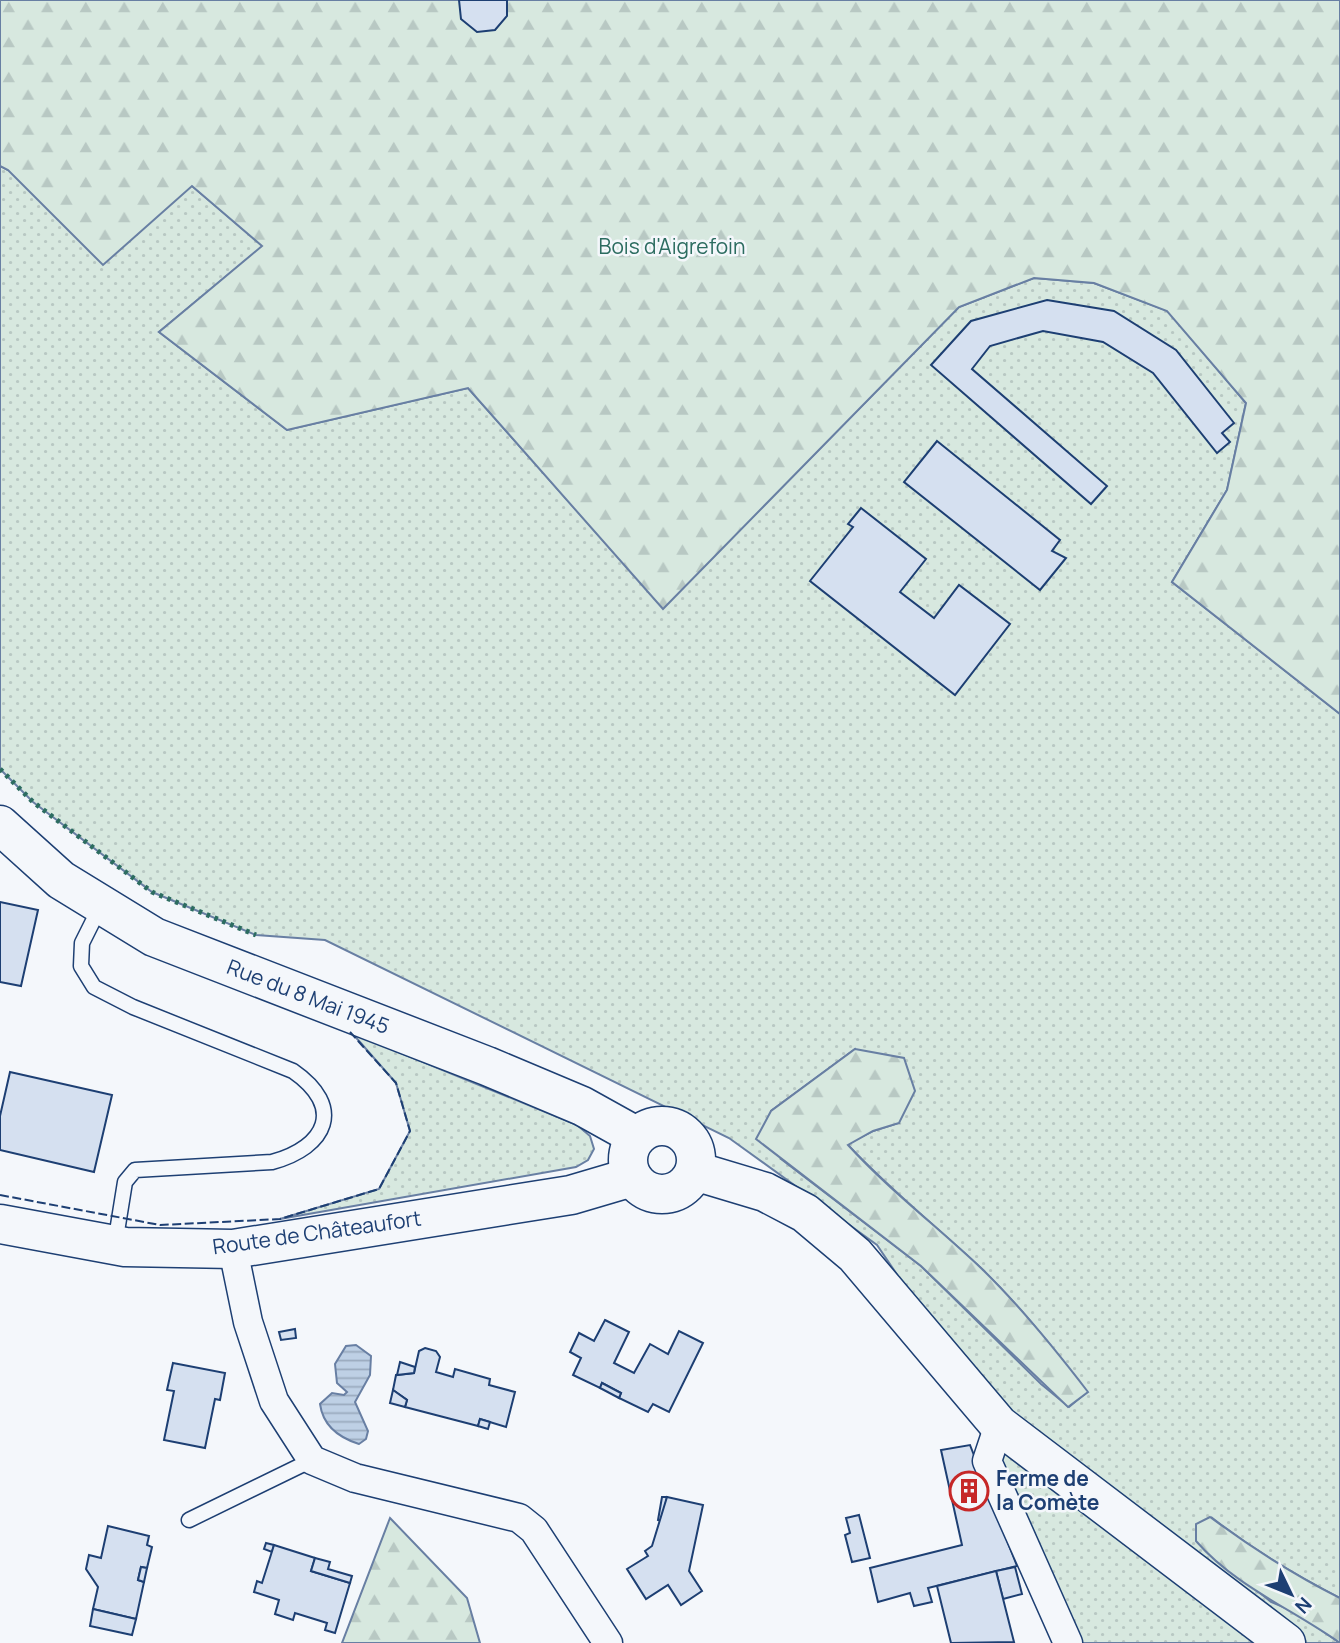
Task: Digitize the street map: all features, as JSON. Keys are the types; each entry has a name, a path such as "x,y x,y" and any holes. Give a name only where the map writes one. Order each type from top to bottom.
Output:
{"street":[{"name":"Rue du 8 Mai 1945","path":"0,825 61,880 100,907 154,937 582,1106 636,1136"},
{"path":"655,1126 676,1128 692,1142 696,1151 695,1171 690,1181 671,1193 649,1192 632,1177 628,1156 636,1136 655,1126"},
{"path":"695,1171 765,1192 805,1213 855,1255 999,1425 1286,1643"},
{"name":"Route de Châteaufort","path":"0,1224 115,1245 233,1249 571,1195 632,1177"},
{"path":"233,1249 248,1322 274,1401 312,1460 355,1478 519,1518 534,1530 608,1643"},
{"path":"999,1425 987,1461 1068,1643"}],"lane":[{"path":"100,907 82,943 81,966 94,987 133,1007 293,1071 311,1084 324,1105 323,1126 309,1145 294,1156 272,1162 135,1170 125,1182 115,1245"},
{"path":"189,1520 312,1460"}],"green space":[{"name":"Bois d'Aigrefoin","path":"0,0 1340,0 1340,714 1172,582 1227,490 1246,403 1167,311 1094,283 1034,278 959,307 663,609 468,388 287,430 159,332 262,246 192,186 103,265 8,170 0,166"},
{"path":"0,166 8,170 192,186 263,246 159,332 287,430 468,388 663,608 959,307 1034,278 1094,283 1168,311 1246,403 1227,490 1172,582 1340,714 1340,1598 1273,1560 1211,1517 1244,1580 1271,1602 1295,1612 1340,1643 1068,1643 987,1461 999,1425 877,1245 729,1138 325,940 256,935 152,892 33,802 0,769","holes":["855,1049 899,1123 873,1131 847,1144 982,1269 1037,1329 1087,1392 1069,1407 1041,1384 921,1266 781,1159 771,1111"]},
{"path":"352,1033 577,1125 590,1136 594,1149 588,1160 576,1167 280,1219 379,1189 410,1131 396,1083"},
{"path":"855,1049 904,1058 915,1091 899,1123 873,1131 848,1145 982,1269 1037,1329 1088,1392 1068,1407 921,1266 756,1139 771,1111"},
{"path":"1210,1517 1306,1580 1340,1598 1340,1643 1246,1584 1211,1557 1196,1541 1196,1524"},
{"path":"390,1518 467,1598 480,1643 342,1643"}],"water":[{"path":"356,1345 371,1356 370,1375 355,1402 368,1431 366,1439 359,1444 345,1438 329,1425 320,1404 332,1393 344,1395 347,1392 337,1383 335,1364 346,1346"}],"building":[{"path":"459,0 507,0 507,16 495,30 477,32 461,19"},
{"path":"1047,300 1114,311 1176,350 1234,423 1222,433 1230,442 1217,453 1153,373 1103,342 1043,331 990,346 972,369 1107,486 1091,504 931,365 971,321"},
{"path":"937,441 1060,540 1052,551 1066,558 1040,590 904,482"},
{"path":"861,508 926,559 900,592 934,618 959,585 1010,624 955,695 810,581 853,527 848,524"},
{"path":"0,902 38,910 21,986 0,982"},
{"path":"10,1072 112,1095 94,1172 0,1150 0,1116"},
{"path":"605,1320 629,1332 614,1363 634,1373 650,1344 668,1354 679,1331 703,1343 669,1412 653,1404 648,1412 619,1398 621,1393 602,1383 600,1388 573,1375 581,1358 570,1352 579,1333 594,1341"},
{"path":"295,1329 296,1338 281,1340 279,1332"},
{"path":"425,1348 436,1351 440,1357 436,1372 453,1377 455,1369 490,1379 489,1385 515,1392 506,1427 480,1419 478,1426 405,1407 407,1400 393,1390 396,1375 414,1373 419,1351"},
{"path":"400,1362 415,1367 414,1373 397,1375"},
{"path":"173,1363 225,1373 220,1400 215,1399 205,1448 164,1440 174,1391 167,1390"},
{"path":"602,1383 621,1393 619,1398 600,1388"},
{"path":"393,1390 407,1400 405,1407 390,1403"},
{"path":"480,1419 490,1422 488,1429 478,1426"},
{"name":"Ferme de la Comète","path":"970,1445 1017,1566 928,1588 932,1602 914,1606 910,1593 878,1602 870,1568 962,1545 941,1450"},
{"path":"662,1497 667,1497 662,1521 658,1520"},
{"path":"667,1497 703,1505 689,1571 702,1591 681,1605 668,1585 646,1599 627,1569 648,1556 645,1551 652,1546"},
{"path":"859,1515 870,1558 852,1562 845,1535 850,1533 846,1518"},
{"path":"108,1526 149,1536 147,1545 152,1547 147,1568 141,1567 138,1580 144,1582 136,1619 93,1609 98,1587 86,1569 89,1555 101,1558"},
{"path":"266,1543 274,1545 272,1552 264,1549"},
{"path":"274,1545 315,1558 311,1571 350,1583 335,1633 325,1630 327,1623 295,1613 293,1620 275,1614 279,1600 254,1592 257,1581 262,1583"},
{"path":"315,1558 330,1562 328,1569 352,1576 350,1583 311,1571"},
{"path":"141,1567 147,1568 144,1582 138,1580"},
{"path":"1015,1567 1022,1594 1003,1599 996,1571"},
{"path":"996,1571 1014,1642 951,1643 937,1586"},
{"path":"93,1609 136,1619 132,1635 90,1626"}],"hedge":[{"path":"0,769 33,802 152,892 256,935"}],"fence":[{"path":"0,1195 160,1225 280,1219 379,1189 410,1131 396,1083 350,1032"}],"place":[{"name":"Ferme de la Comète","path":"969,1491"}]}
